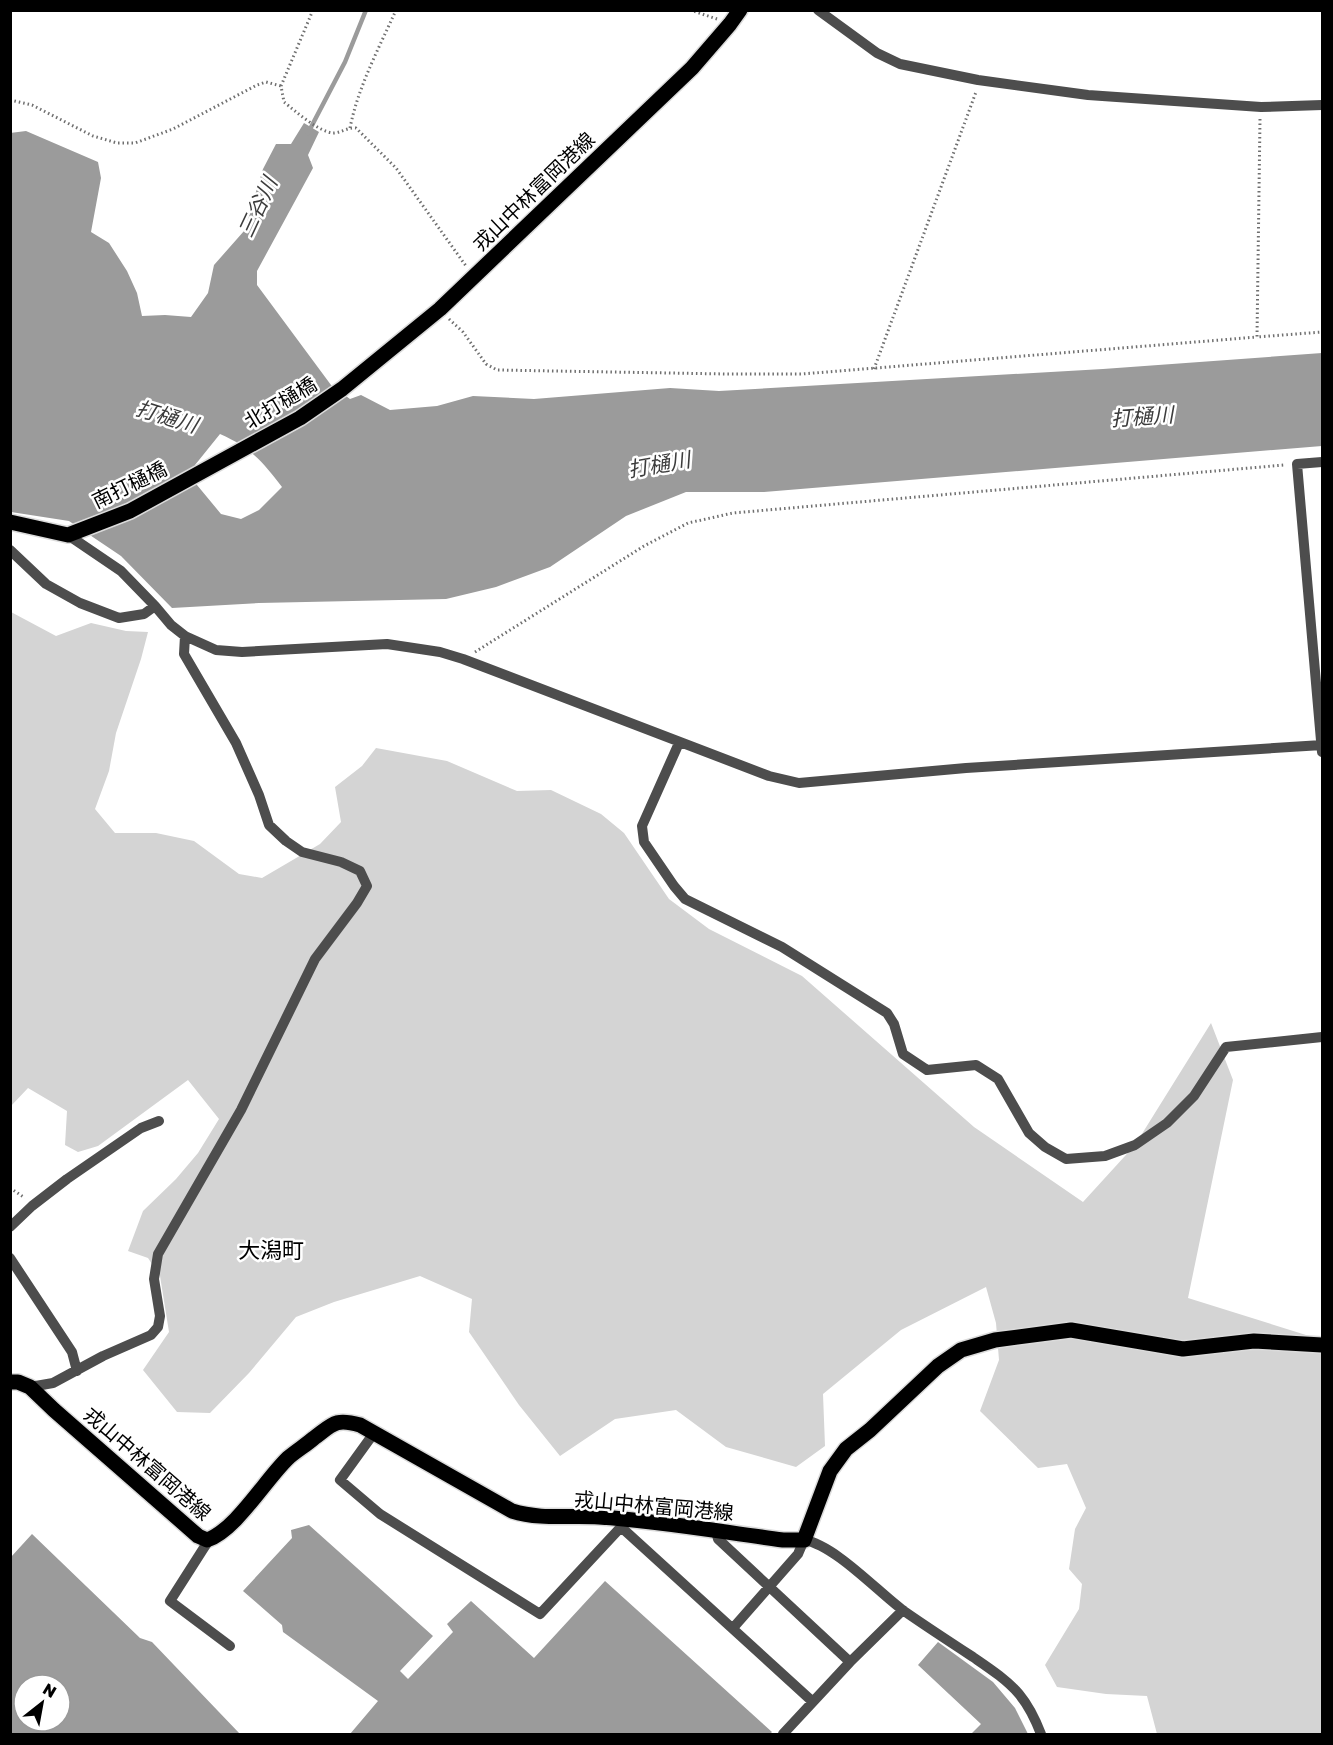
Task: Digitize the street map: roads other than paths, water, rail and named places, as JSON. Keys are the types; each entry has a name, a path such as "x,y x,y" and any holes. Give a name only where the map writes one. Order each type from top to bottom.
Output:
{"main road":[{"name":"戎山中林富岡港線","path":"342,389 440,309 474,277 692,68 740,10"},
{"name":"北打樋橋","path":"199,472 300,418 342,389"},
{"name":"南打樋橋","path":"72,533 130,511 199,472"},
{"path":"10,522 72,533"},
{"path":"804,1540 830,1471 846,1449 870,1430 939,1366 961,1350 995,1340 1071,1329 1183,1349 1254,1341 1323,1345"},
{"name":"戎山中林富岡港線","path":"10,1382 18,1382 30,1387 189,1529 207,1540 216,1537 231,1524 288,1458 334,1423 345,1421 360,1425 512,1511 528,1516 597,1517 621,1523 716,1531 783,1540 804,1540"}],"street":[{"path":"818,10 877,53 900,64 978,80 1088,95 1261,107 1323,105"},
{"path":"72,533 121,571 171,625 185,636 216,650 242,652 387,644 440,652 464,659 769,776 799,783 966,768 1322,747 1297,464 1323,462"},
{"path":"10,550 46,584 80,603 118,618 144,614 155,606"},
{"path":"30,1387 53,1383 103,1356 151,1335 158,1327 160,1316 154,1279 158,1254 241,1110 315,959 367,886 360,871 341,862 302,852 269,825 259,795 236,743 184,654 185,636"},
{"path":"679,742 642,826 644,842 684,899 782,947 887,1013 894,1024 903,1054 927,1070 976,1065 998,1078 1029,1133 1045,1148 1066,1159 1105,1156 1135,1144 1167,1123 1194,1096 1226,1047 1323,1037"},
{"path":"10,1227 32,1206 67,1179 141,1128 159,1121"},
{"path":"10,1258 72,1352 77,1371"},
{"path":"374,1433 340,1480 380,1514 540,1614 621,1523 813,1702"},
{"path":"716,1531 718,1539 850,1662"},
{"path":"207,1540 170,1602 230,1646"},
{"path":"733,1628 798,1554 804,1540 812,1541 862,1575 903,1610 997,1673 1020,1695 1035,1719 1041,1734"},
{"path":"783,1734 850,1662 903,1610"}],"water":[{"name":"打樋川","path":"304,123 319,132 308,155 313,168 257,271 257,285 331,385 350,399 361,395 390,410 437,406 473,396 534,399 670,388 719,391 1103,369 1322,353 1322,446 764,492 686,492 626,516 550,567 496,587 446,599 259,603 172,608 121,556 69,521 11,512 10,133 26,131 98,162 101,178 91,232 109,243 127,271 137,293 142,316 191,317 208,293 214,265 244,231 263,169 276,144 291,144","holes":["220,434 240,444 255,456 282,487 259,510 241,519 221,514 197,485 195,465"]},
{"path":"309,1525 433,1636 400,1671 408,1679 453,1632 447,1624 471,1601 534,1658 605,1581 772,1732 770,1734 350,1734 378,1701 283,1632 282,1625 243,1591 292,1538 291,1530"},
{"path":"32,1534 140,1638 152,1642 240,1734 11,1734 11,1557"},
{"path":"938,1642 993,1682 1015,1708 1028,1734 971,1734 981,1724 918,1665"}],"waterway":[{"name":"三谷川","path":"308,133 345,62 366,10"}],"district":[{"name":"大潟町","path":"271,1249"}]}
